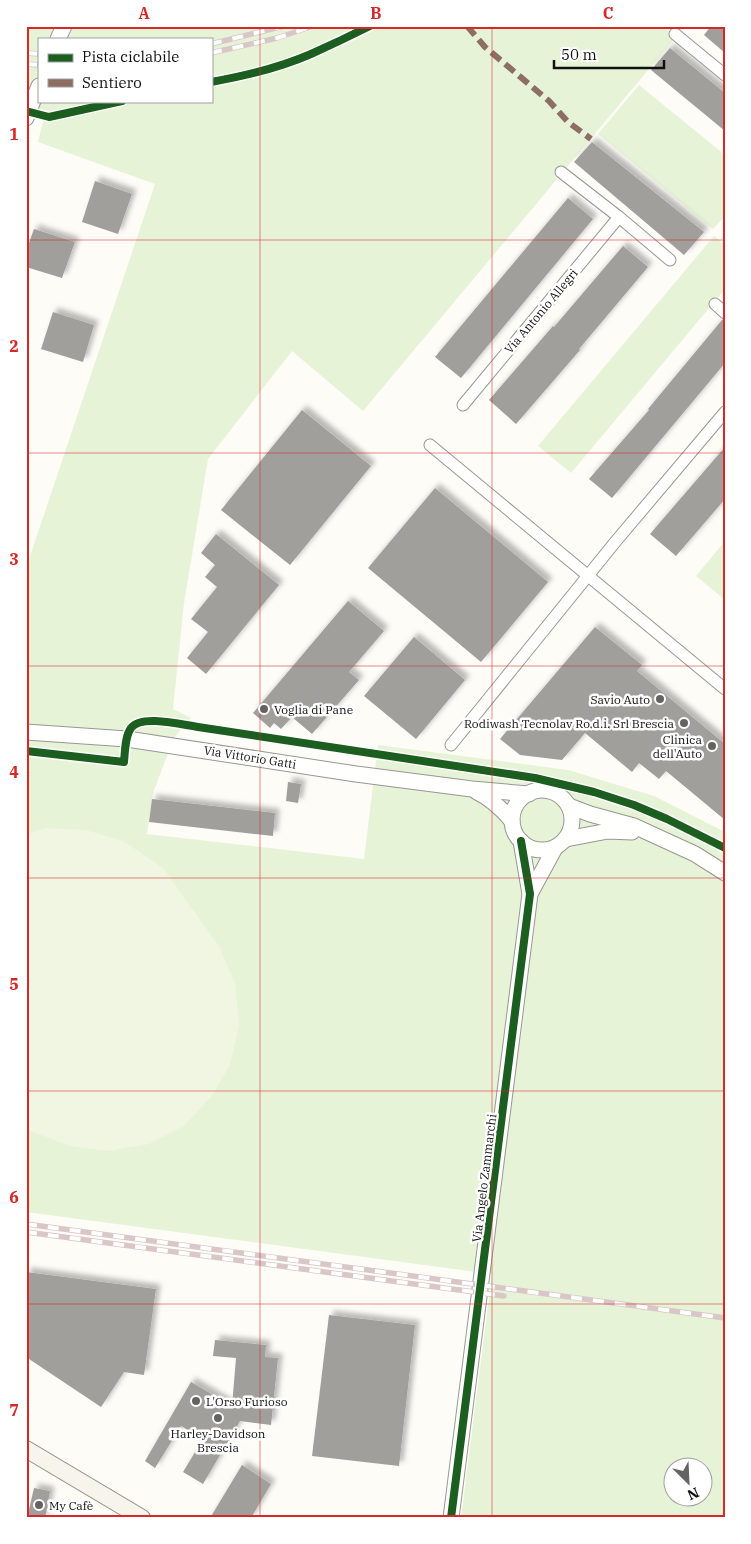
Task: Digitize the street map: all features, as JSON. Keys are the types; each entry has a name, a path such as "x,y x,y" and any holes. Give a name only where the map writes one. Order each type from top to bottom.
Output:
{"main road":[{"path":"26,1449 142,1518"}],"street":[{"path":"58,38 64,26"},
{"path":"675,34 725,75"},
{"path":"26,118 38,88"},
{"path":"561,172 670,260"},
{"name":"Via Antonio Allegri","path":"463,405 619,217"},
{"path":"715,304 725,313"},
{"path":"451,745 725,412"},
{"path":"430,445 725,689"},
{"name":"Via Vittorio Gatti","path":"26,732 136,741 356,774 472,789 529,794 544,790 552,792 569,806 634,826 695,854 725,873"},
{"name":"Via Vittorio Gatti","path":"472,789 491,799 512,821 516,836 533,849 548,850 560,844 608,831 630,831 651,835"},
{"path":"512,821 515,808 523,797 529,794"},
{"path":"560,844 572,827 573,820 569,806"},
{"name":"Via Angelo Zammarchi","path":"451,1518 530,894 521,841"},
{"name":"Via Angelo Zammarchi","path":"530,894 560,844"}],"green space":[{"path":"26,26 685,26 363,411 292,351 208,459 184,603 173,709 191,718 174,738 153,793 147,834 364,859 378,745 568,770 654,796 725,832 725,1518 461,1518 492,1274 26,1212 26,568 155,184 38,142 45,113 31,116 26,114"},
{"path":"639,85 725,155 725,216 713,229 598,134"},
{"path":"714,236 725,245 725,289 571,473 538,446"},
{"path":"725,541 725,600 696,576"},
{"path":"46,828 86,830 125,842 164,869 219,946 235,983 239,1025 230,1065 211,1097 184,1126 149,1144 108,1151 70,1146 31,1131 26,1126 26,834"}],"building":[{"path":"711,26 725,26 725,53 704,35"},
{"path":"670,48 725,93 725,131 651,70"},
{"path":"592,142 704,232 684,255 574,162"},
{"path":"95,181 132,194 118,234 82,222"},
{"path":"568,198 593,219 461,378 435,357"},
{"path":"34,229 75,242 62,278 26,267 26,251"},
{"path":"623,246 648,267 516,424 489,400"},
{"path":"53,312 94,325 83,362 41,349"},
{"path":"722,320 725,320 725,363 612,498 589,479 649,410"},
{"path":"302,410 371,466 290,565 221,510"},
{"path":"725,447 725,499 676,556 650,534"},
{"path":"435,488 548,582 481,662 368,568"},
{"path":"216,534 279,585 206,674 187,658 208,632 191,619 217,587 205,577 215,565 201,553"},
{"path":"348,601 384,631 349,672 359,680 312,734 292,717 281,729 274,723 270,728 253,713"},
{"path":"595,627 642,665 637,671 725,744 725,820 666,771 659,779 639,763 632,772 585,733 562,760 520,755 500,739"},
{"path":"414,637 465,680 416,739 364,696"},
{"path":"288,782 301,784 298,803 286,801"},
{"path":"152,799 275,813 273,836 149,822"},
{"path":"26,1272 156,1289 144,1375 124,1372 101,1407 26,1357"},
{"path":"329,1315 415,1325 399,1466 312,1456"},
{"path":"215,1340 266,1345 265,1357 278,1358 271,1425 240,1421 203,1484 183,1472 203,1439 181,1426 155,1468 145,1461 191,1382 232,1406 236,1358 213,1356"},
{"path":"242,1465 271,1484 251,1518 210,1518"},
{"name":"My Cafè","path":"34,1488 50,1491 45,1518 27,1518"}],"railway":[{"path":"212,44 284,26"},
{"path":"212,53 277,38 313,26"},
{"path":"26,53 38,54"},
{"path":"26,64 38,65"},
{"path":"26,1224 725,1318"},
{"path":"26,1232 504,1296"}],"marked path":[{"path":"467,26 485,47 549,101 568,122 591,139"}],"cycle path":[{"path":"212,82 287,63 311,54 370,26"},
{"path":"26,111 49,117 117,102"},
{"path":"26,751 124,762 128,735 131,728 136,724 153,721 173,723 535,778 594,792 634,805 725,848"},
{"path":"451,1518 530,894 521,841"}],"place":[{"name":"Savio Auto","path":"660,699"},
{"name":"Voglia di Pane","path":"264,709"},
{"name":"Rodiwash Tecnolav Ro.d.i. Srl Brescia","path":"684,723"},
{"name":"Clinica dell'Auto","path":"712,746"},
{"name":"L'Orso Furioso","path":"196,1401"},
{"name":"Harley-Davidson Brescia","path":"218,1418"},
{"name":"My Cafè","path":"39,1505"}]}
